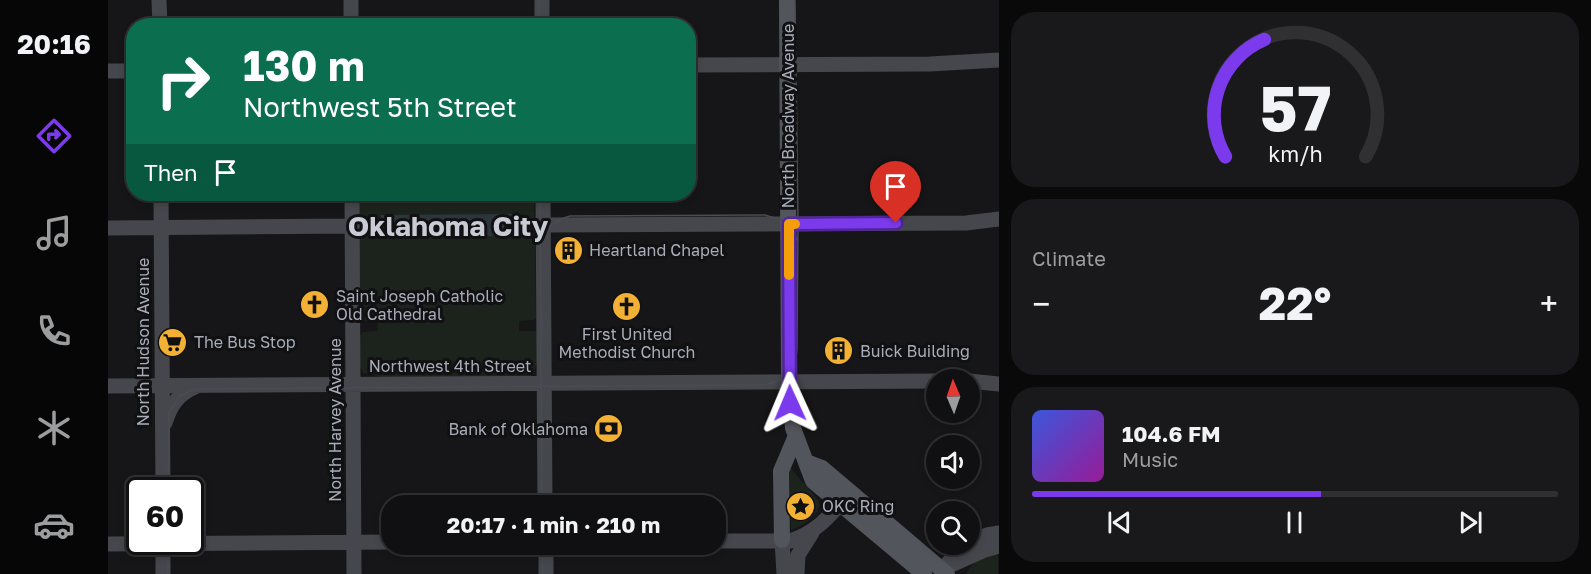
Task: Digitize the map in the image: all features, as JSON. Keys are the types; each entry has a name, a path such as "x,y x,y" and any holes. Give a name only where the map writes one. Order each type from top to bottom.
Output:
{"main road":[{"name":"North Broadway Avenue","path":"787,0 791,416 795,438 813,481 842,496"},
{"path":"782,540 781,471 795,438"},
{"path":"842,496 942,572"},
{"path":"842,496 924,574"}],"street":[{"path":"159,0 160,18"},
{"path":"351,0 351,18"},
{"path":"542,0 542,18"},
{"path":"696,65 930,63 999,60"},
{"path":"930,63 999,70"},
{"path":"108,71 126,71"},
{"name":"North Hudson Avenue","path":"161,201 163,477"},
{"name":"North Harvey Avenue","path":"352,201 354,574"},
{"path":"543,201 545,495"},
{"path":"544,225 966,223 999,219"},
{"path":"966,223 999,227"},
{"path":"108,228 352,226"},
{"path":"980,380 999,377"},
{"name":"Northwest 4th Street","path":"108,386 926,381"},
{"path":"980,382 999,384"},
{"path":"162,434 175,401 183,393 200,385"},
{"path":"784,574 782,540 789,533 804,528 842,496"},
{"path":"797,574 798,555 813,531 842,496"},
{"path":"726,541 790,541 813,531"},
{"path":"980,538 999,533"},
{"path":"204,543 381,542"},
{"path":"108,544 126,544"},
{"path":"942,572 985,550 999,546"},
{"path":"163,555 163,574"},
{"path":"546,555 546,574"},
{"path":"942,572 958,555"}],"shaded area":[{"path":"359,201 534,201 536,318 519,321 519,331 537,331 540,360 536,364 534,374 528,377 383,377 363,373 360,366 360,335 363,332 377,331 378,321 360,319"},
{"path":"514,214 514,236 381,237 381,215"},
{"path":"791,468 820,505 812,517 791,530 789,469"},
{"path":"998,551 998,574 967,574 976,562"}],"tram line":[{"path":"539,0 539,18"},
{"path":"168,477 169,412 180,396 194,389 759,385 774,382 786,375 793,365 797,350 795,0"},
{"path":"540,201 542,495"},
{"path":"542,241 552,225 570,216 765,215 784,221 794,232 797,240"},
{"path":"168,555 168,574"},
{"path":"542,555 543,574"}],"slow traffic":[{"path":"789,275 789,224 795,224"}],"place":[{"name":"Heartland Chapel","path":"568,250"},
{"name":"Saint Joseph Catholic Old Cathedral","path":"315,305"},
{"name":"First United Methodist Church","path":"627,306"},
{"name":"The Bus Stop","path":"173,342"},
{"name":"Buick Building","path":"839,351"},
{"name":"Bank of Oklahoma","path":"609,429"},
{"name":"OKC Ring","path":"801,506"}],"district":[{"name":"Oklahoma City","path":"448,225"}],"route":[{"path":"790,403 789,224 896,223"}]}
